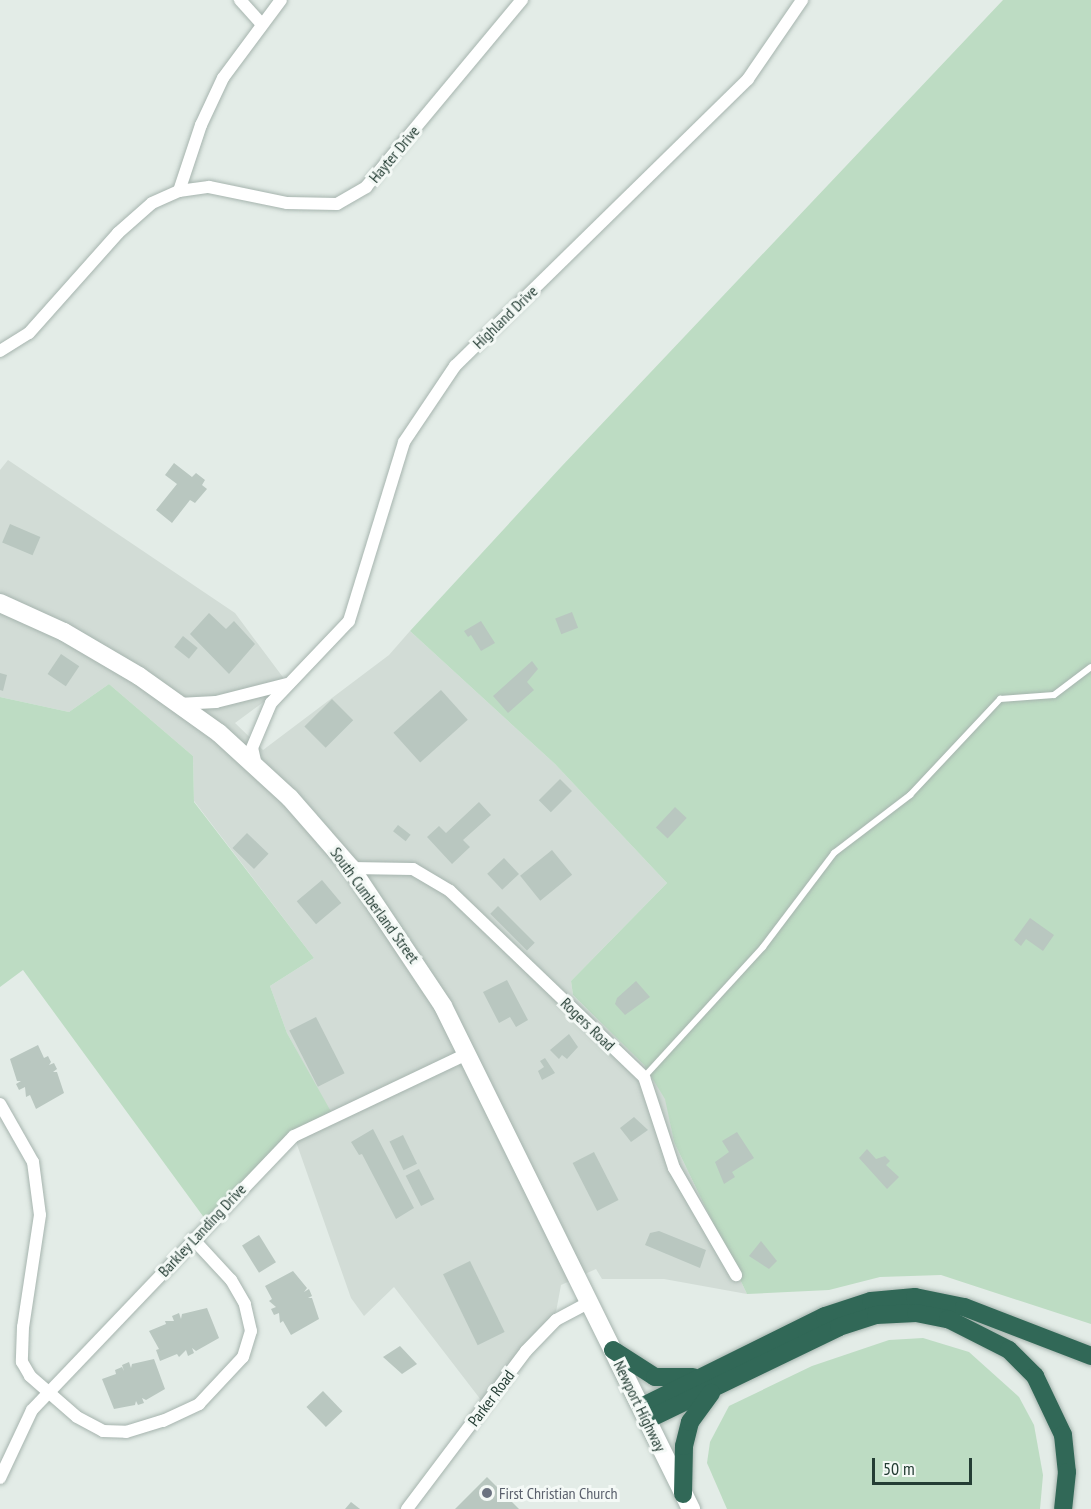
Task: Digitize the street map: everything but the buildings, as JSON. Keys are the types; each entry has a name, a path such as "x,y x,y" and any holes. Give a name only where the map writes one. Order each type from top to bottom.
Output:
{"highway":[{"path":"644,1414 711,1381 825,1316 871,1301 915,1297 964,1307 1091,1356"},
{"path":"613,1350 655,1377 711,1381 876,1315 916,1313 948,1319 1009,1350 1035,1376 1064,1435 1067,1472 1063,1509"},
{"path":"687,1502 684,1446 690,1422 711,1381"}],"main road":[{"name":"South Cumberland Street","path":"0,603 64,632 178,704 290,798 351,868 425,975 467,1054 590,1302"},
{"name":"Newport Highway","path":"590,1302 687,1502"}],"street":[{"path":"240,0 261,23"},
{"path":"179,191 201,125 223,78 261,23 281,0"},
{"name":"Hayter Drive","path":"0,351 29,333 127,225 152,203 179,191 209,187 287,203 337,204 366,187 522,0"},
{"name":"Highland Drive","path":"257,768 252,754 254,740 266,711 288,684 349,621 404,442 455,366 748,79 802,0"},
{"path":"178,704 216,702 288,684"},
{"name":"Rogers Road","path":"351,868 413,869 450,891 644,1077 674,1168 736,1275"},
{"name":"Barkley Landing Drive","path":"0,1478 32,1410 193,1239 294,1136 467,1054"},
{"path":"0,1104 33,1162 40,1215 23,1327 22,1362 48,1393 77,1417 103,1431 126,1431 163,1421 199,1404 243,1357 251,1331 244,1304 231,1280 193,1239"},
{"name":"Parker Road","path":"407,1509 526,1351 556,1320 590,1302"}],"lane":[{"path":"644,1077 764,947 834,853 910,795 1000,699 1054,695 1091,667"}],"shaded area":[{"path":"8,460 235,613 288,684 235,723 263,750 389,655 410,631 555,764 667,883 571,981 573,995 644,1065 666,1099 674,1142 747,1294 664,1279 602,1279 596,1269 561,1285 556,1312 481,1400 394,1287 364,1316 351,1298 294,1136 333,1117 287,1033 270,986 314,958 194,801 193,756 109,684 69,712 0,697 0,470"}],"green space":[{"path":"1003,0 1091,0 1091,1324 941,1275 880,1277 829,1290 747,1294 674,1142 665,1099 644,1065 573,995 571,981 667,883 555,764 410,631 561,467"},
{"path":"109,684 193,756 194,802 314,958 270,986 287,1033 334,1117 294,1136 208,1223 23,970 0,987 0,697 69,712"},
{"path":"923,1338 969,1352 1019,1397 1034,1425 1043,1475 1040,1509 727,1509 707,1463 710,1442 729,1406 812,1366 889,1340"}],"place":[{"name":"First Christian Church","path":"487,1493"}]}
